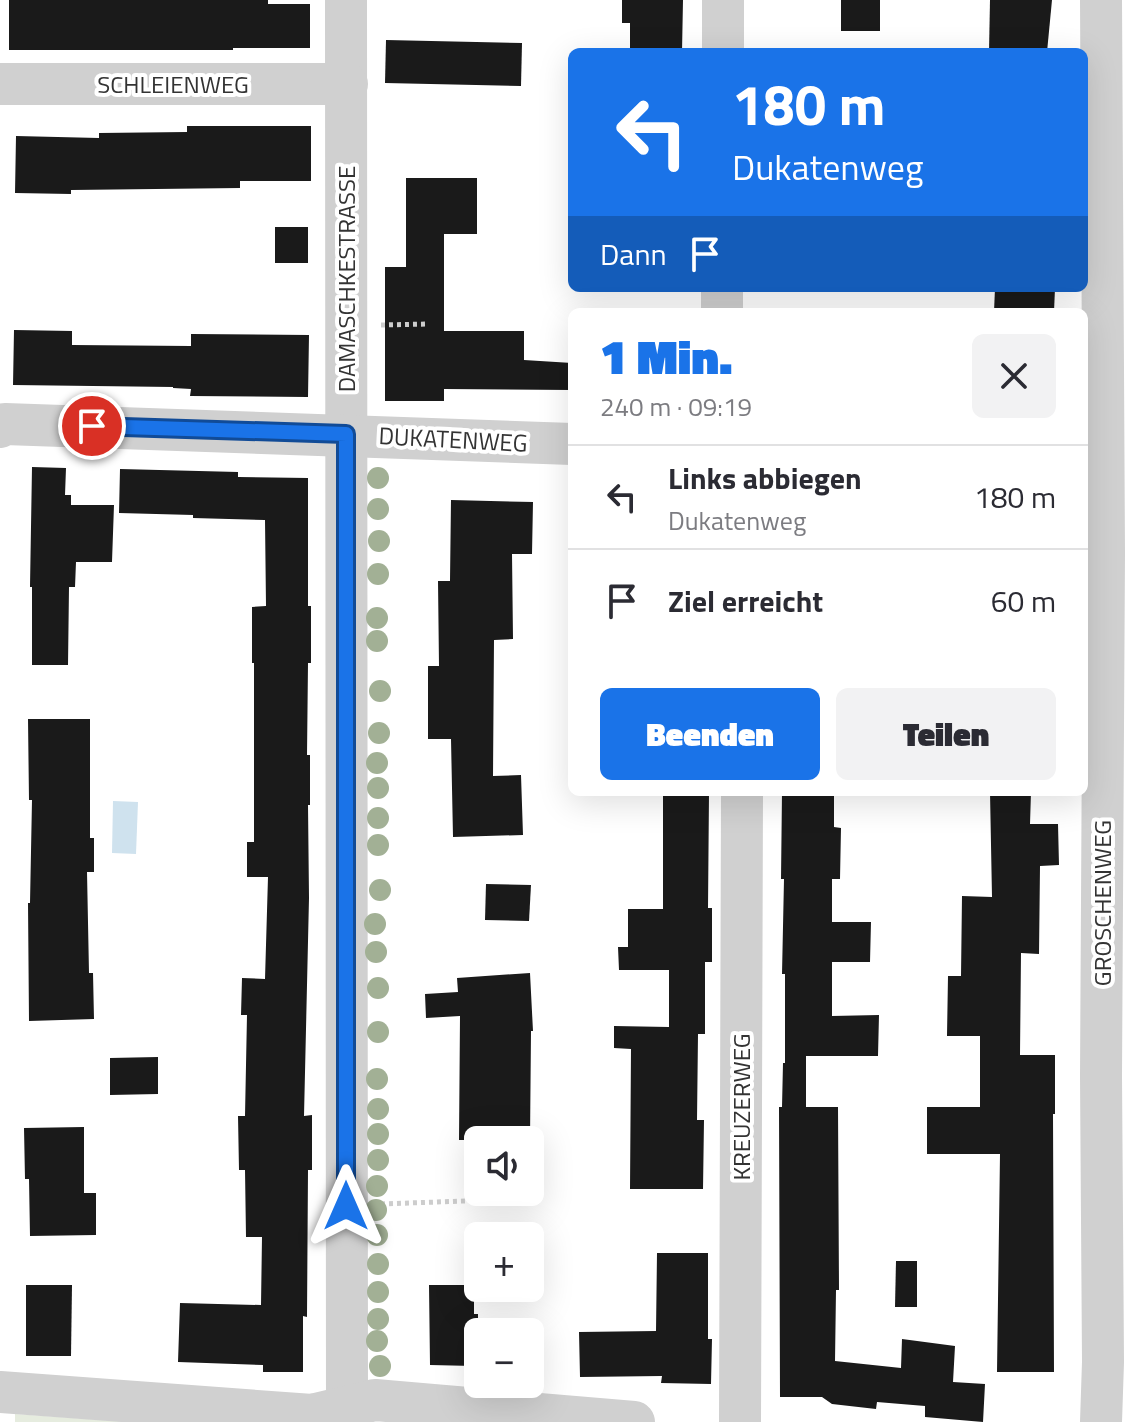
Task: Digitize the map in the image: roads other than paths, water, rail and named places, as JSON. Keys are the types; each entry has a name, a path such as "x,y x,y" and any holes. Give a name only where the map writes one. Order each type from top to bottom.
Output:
{"street":[{"name":"DAMASCHKESTRASSE","path":"346,0 346,1415"},
{"path":"723,0 723,48"},
{"name":"GROSCHENWEG","path":"1101,0 1093,464 1120,555 1101,1076 1120,1376 1101,1422"},
{"name":"SCHLEIENWEG","path":"0,84 347,84"},
{"name":"DUKATENWEG","path":"0,427 5,424 346,434 568,444"},
{"name":"KREUZERWEG","path":"740,1422 742,796"},
{"path":"0,1392 312,1415 346,1415 375,1400 634,1422"}],"water":[{"path":"113,801 138,802 136,854 112,853"}]}
